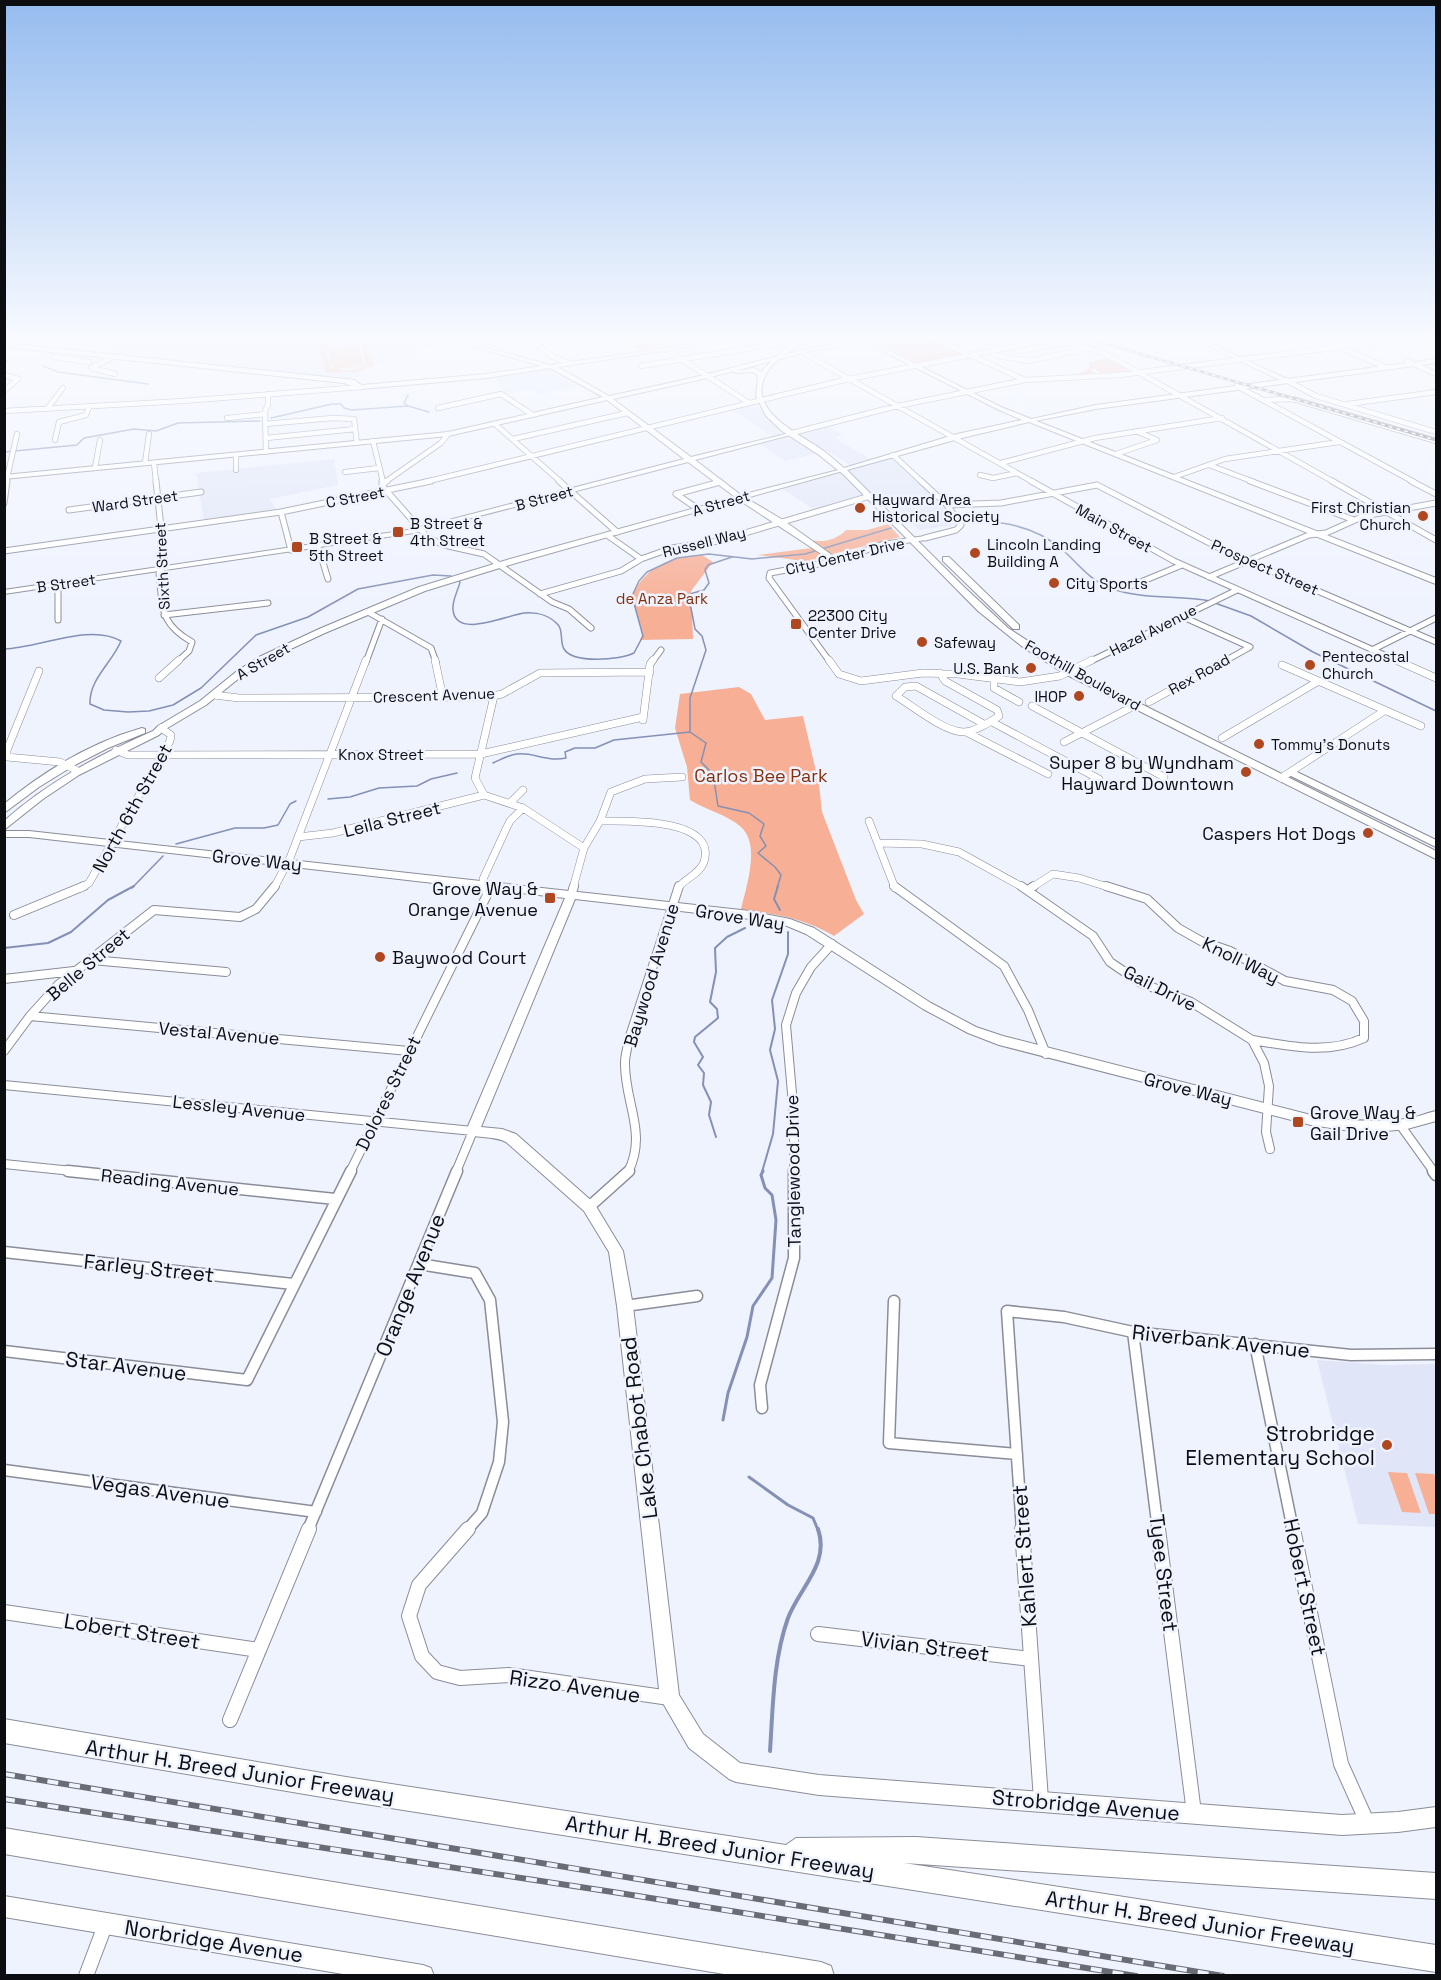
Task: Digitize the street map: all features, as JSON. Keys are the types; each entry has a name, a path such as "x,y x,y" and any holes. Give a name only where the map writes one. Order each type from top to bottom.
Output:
{"highway":[{"name":"Arthur H. Breed Junior Freeway","path":"4,1731 346,1789 1437,1959"},
{"path":"7,1841 821,1976"},
{"path":"752,1852 916,1850 1437,1886"}],"main road":[{"path":"6,477 460,431"},
{"path":"652,431 739,497 780,522 835,561"},
{"name":"A Street","path":"4,827 41,794 76,770 116,750 156,734 161,728 213,695 262,659 368,612 469,574 979,431"},
{"path":"1059,431 1437,581"},
{"name":"Foothill Boulevard","path":"792,433 845,468 925,538 1010,622 1074,670 1149,702 1222,738 1286,775 1437,855"},
{"name":"B Street","path":"4,592 421,530 792,433"},
{"path":"814,447 849,464 858,465"},
{"name":"Foothill Boulevard","path":"845,468 998,624 1027,646 1136,705 1437,844"},
{"name":"City Center Drive","path":"835,561 885,544 925,538"},
{"name":"A Street","path":"4,810 36,784 66,765 149,728 161,728"},
{"name":"Grove Way","path":"4,834 750,915 790,923 810,931 927,1006 972,1030 1046,1054 1342,1126 1401,1126 1437,1116"},
{"name":"Orange Avenue","path":"473,1131 571,896"},
{"name":"Lake Chabot Road","path":"473,1131 502,1134 511,1138 589,1207 615,1251 625,1306 670,1698 696,1741 736,1772"},
{"name":"Strobridge Avenue","path":"736,1772 819,1785 1041,1800 1342,1825 1368,1825 1437,1817"},
{"name":"Norbridge Avenue","path":"4,1906 106,1923 333,1968 423,1976"}],"street":[{"path":"54,440 56,431"},
{"path":"266,431 266,452"},
{"path":"266,438 331,431"},
{"path":"355,431 357,443"},
{"path":"504,431 617,532"},
{"path":"513,439 546,431"},
{"name":"C Street","path":"4,551 281,512 388,491 634,431"},
{"name":"B Street","path":"792,433 798,431"},
{"name":"Main Street","path":"944,431 1182,565 1437,678"},
{"path":"1001,463 1084,441 1133,431"},
{"path":"1116,454 1157,440 1136,431"},
{"path":"1245,431 1437,540"},
{"path":"1321,431 1437,494"},
{"path":"1404,431 1437,441"},
{"path":"4,503 6,477 17,434"},
{"path":"382,484 441,443 448,434"},
{"path":"145,463 149,435"},
{"path":"95,468 100,440"},
{"path":"373,441 382,484 429,538 438,543 481,553 552,602 569,609 591,628"},
{"path":"1174,477 1228,458 1339,441"},
{"path":"236,455 236,470"},
{"name":"City Center Drive","path":"893,455 947,504 960,522 960,528 956,530 925,538"},
{"name":"Sixth Street","path":"154,463 165,565 159,573 164,615 172,631 192,642 189,651 159,678"},
{"path":"1209,465 1354,520"},
{"path":"345,472 379,468"},
{"path":"980,475 993,478 1017,472"},
{"path":"698,509 676,494 720,482"},
{"name":"Prospect Street","path":"1053,493 1097,484 1248,561 1437,642"},
{"name":"Ward Street","path":"69,510 201,492"},
{"path":"947,504 1001,503 1053,493"},
{"name":"Russell Way","path":"540,594 621,571 641,559 672,548 718,541 870,496"},
{"path":"1209,577 1309,535 1326,533 1354,520 1437,503"},
{"path":"281,512 291,550"},
{"path":"607,535 641,559"},
{"path":"318,546 328,579"},
{"name":"City Center Drive","path":"835,561 774,572 769,575 771,582 839,674 861,681 940,673 1029,682 1074,670"},
{"path":"1131,586 1182,565"},
{"path":"58,584 58,620"},
{"name":"Hazel Avenue","path":"1074,670 1237,590"},
{"path":"164,615 268,603"},
{"path":"368,612 430,648 434,654 443,698"},
{"name":"Rex Road","path":"1149,702 1250,647 1181,616"},
{"path":"1372,651 1437,618"},
{"path":"288,864 382,619"},
{"path":"650,672 650,664 661,650"},
{"path":"1282,665 1421,726"},
{"path":"39,671 7,750 7,757 46,760 76,770"},
{"name":"Crescent Avenue","path":"213,695 239,698 494,696 529,676 540,673 650,672"},
{"name":"Knox Street","path":"116,750 129,755 481,754 643,719 650,672"},
{"path":"940,673 945,681 997,710 999,716 992,722"},
{"path":"994,679 994,688 1019,702"},
{"path":"1222,738 1317,682"},
{"path":"982,723 916,686 905,687 896,696 952,729 966,732 1048,774"},
{"path":"494,696 475,778 478,786 484,795 523,808 584,848"},
{"path":"1064,742 1136,705"},
{"path":"1032,706 1164,777"},
{"path":"1286,775 1384,711"},
{"path":"966,732 982,723 992,722 1099,779 1089,783"},
{"name":"North 6th Street","path":"14,915 85,886 93,878 172,738 161,728"},
{"path":"600,821 611,792 634,780 668,775 682,777"},
{"path":"510,803 524,790"},
{"name":"Leila Street","path":"298,837 333,834 484,795"},
{"name":"Dolores Street","path":"247,1380 487,894 483,879 510,821 523,808"},
{"name":"Orange Avenue","path":"571,896 584,848 600,821"},
{"name":"Baywood Avenue","path":"589,1207 627,1175 636,1157 637,1136 625,1063 629,1039 679,885 694,876 702,866 705,853 701,842 690,832 672,824 600,821"},
{"path":"869,821 894,887 1004,966 1028,1010 1046,1054"},
{"name":"Gail Drive","path":"878,843 922,844 959,852 1028,890 1093,936 1110,962 1141,983 1191,1002 1252,1040"},
{"name":"Belle Street","path":"4,1051 30,1016 58,985 154,910 249,916 259,909 288,864"},
{"name":"Knoll Way","path":"1028,890 1053,874 1079,878 1147,899 1178,928 1201,941 1230,951 1285,981 1334,990 1352,1001 1364,1021 1364,1038 1352,1045 1332,1049 1252,1040"},
{"name":"Tanglewood Drive","path":"762,1408 760,1385 794,1258 794,1116 786,1025 795,993 811,967 832,944"},
{"path":"92,960 226,972"},
{"path":"4,979 74,971"},
{"name":"Vestal Avenue","path":"30,1016 409,1050"},
{"path":"1252,1040 1263,1063 1269,1086 1266,1132 1270,1149"},
{"name":"Lessley Avenue","path":"4,1085 473,1131"},
{"path":"1401,1126 1436,1174"},
{"name":"Orange Avenue","path":"230,1720 473,1131"},
{"name":"Reading Avenue","path":"4,1164 335,1199"},
{"name":"Farley Street","path":"4,1252 293,1284"},
{"name":"Rizzo Avenue","path":"418,1264 475,1273 490,1300 503,1422 499,1462 482,1513 419,1585 409,1616 422,1656 437,1672 460,1678 509,1675 670,1698"},
{"path":"625,1306 697,1296"},
{"path":"894,1301 889,1443 1017,1455"},
{"name":"Kahlert Street","path":"1007,1311 1041,1800"},
{"name":"Riverbank Avenue","path":"1007,1311 1064,1317 1133,1332 1351,1355 1437,1354"},
{"name":"Tyee Street","path":"1133,1332 1194,1814"},
{"name":"Hobert Street","path":"1255,1344 1341,1764 1368,1825"},
{"name":"Star Avenue","path":"4,1351 247,1380"},
{"name":"Vegas Avenue","path":"4,1470 316,1512"},
{"name":"Lobert Street","path":"4,1612 259,1650"},
{"name":"Vivian Street","path":"818,1634 1031,1659"},
{"path":"86,1976 106,1923"}],"shaded area":[{"path":"765,431 783,431 789,436 806,431 837,431 843,435 835,438 875,462 893,457 962,524 919,530 879,491 815,510 782,489 854,468 828,451 785,461 760,444 776,439"},
{"path":"334,459 338,485 270,499 277,511 204,521 196,473"},
{"name":"Strobridge Elementary School","path":"1317,1360 1384,1365 1436,1364 1436,1527 1358,1524"}],"green space":[{"path":"888,524 900,537 817,558 811,562 758,555 819,547 810,540 830,540 846,530 867,530"},
{"name":"de Anza Park","path":"702,555 713,562 691,591 693,639 640,640 643,633 632,597 637,587 651,571 660,565 680,558"},
{"name":"Carlos Bee Park","path":"739,687 751,694 765,720 803,716 819,784 822,812 856,900 864,914 834,936 801,921 741,909 751,855 747,835 730,819 690,800 687,767 675,728 680,694"},
{"path":"1388,1472 1407,1473 1421,1513 1402,1512"},
{"path":"1415,1473 1434,1474 1436,1514 1429,1514"}],"waterway":[{"path":"4,452 77,445 84,438 121,431"},
{"path":"961,520 1002,523 1041,535 1064,551 1091,577 1103,585 1122,592 1210,601"},
{"path":"4,649 79,635 108,636 121,641 93,687 90,704 104,710 149,711 173,705 201,688 256,635 308,617 358,589 433,575 451,576 460,582 453,610 456,619 463,623 484,623 517,614 535,613 548,617 559,626 563,647 569,654 586,659 618,657 634,653 643,636 632,596 639,581 647,572 677,558 709,554 752,559 805,554 891,528"},
{"path":"690,732 690,698 706,650 702,636 695,629 691,608 684,598 686,595 704,590 709,583 705,570 708,565 732,557"},
{"path":"1215,603 1251,616 1313,652 1436,711"},
{"path":"493,763 517,754 552,759 566,758 565,752 575,748 595,748 614,740 690,732"},
{"path":"690,732 706,743 701,762 713,774 718,806 749,813 764,824 760,836 766,846 758,853 781,875 777,888"},
{"path":"328,799 350,797 379,788 417,786 431,779 457,773"},
{"path":"176,844 235,828 264,828 278,825 290,804 296,801"},
{"path":"134,886 163,856"},
{"path":"4,948 48,943 71,932 108,900 134,886"},
{"path":"778,886 774,899 780,910"},
{"path":"716,1137 709,1115 711,1102 703,1085 704,1073 698,1065 703,1057 694,1042 695,1037 718,1018 717,1009 710,1002 716,972 715,948 727,937 745,928"},
{"path":"762,1172 773,1134 778,1081 770,1050 775,1029 772,1000 788,954 788,932"},
{"path":"723,1420 728,1393 747,1337 753,1306 772,1278 776,1220 772,1195 765,1188 761,1175 763,1171"},
{"path":"749,1477 788,1505 813,1518 818,1530"},
{"path":"770,1751 774,1684 779,1650 788,1618 817,1564 821,1542 818,1529"}],"railway":[{"path":"1406,431 1436,440"},
{"path":"4,1774 1223,1976"},
{"path":"4,1799 613,1892 1136,1976"}],"place":[{"name":"Hayward Area Historical Society","path":"860,508"},
{"name":"First Christian Church","path":"1423,516"},
{"name":"B Street & 4th Street","path":"398,532"},
{"name":"B Street & 5th Street","path":"297,547"},
{"name":"Lincoln Landing Building A","path":"975,553"},
{"name":"City Sports","path":"1054,583"},
{"name":"22300 City Center Drive","path":"796,624"},
{"name":"Safeway","path":"922,642"},
{"name":"Pentecostal Church","path":"1310,665"},
{"name":"U.S. Bank","path":"1031,668"},
{"name":"IHOP","path":"1079,696"},
{"name":"Tommy's Donuts","path":"1259,744"},
{"name":"Super 8 by Wyndham Hayward Downtown","path":"1246,772"},
{"name":"Caspers Hot Dogs","path":"1368,833"},
{"name":"Grove Way & Orange Avenue","path":"550,898"},
{"name":"Baywood Court","path":"380,957"},
{"name":"Grove Way & Gail Drive","path":"1298,1122"},
{"name":"Strobridge Elementary School","path":"1387,1445"}]}
